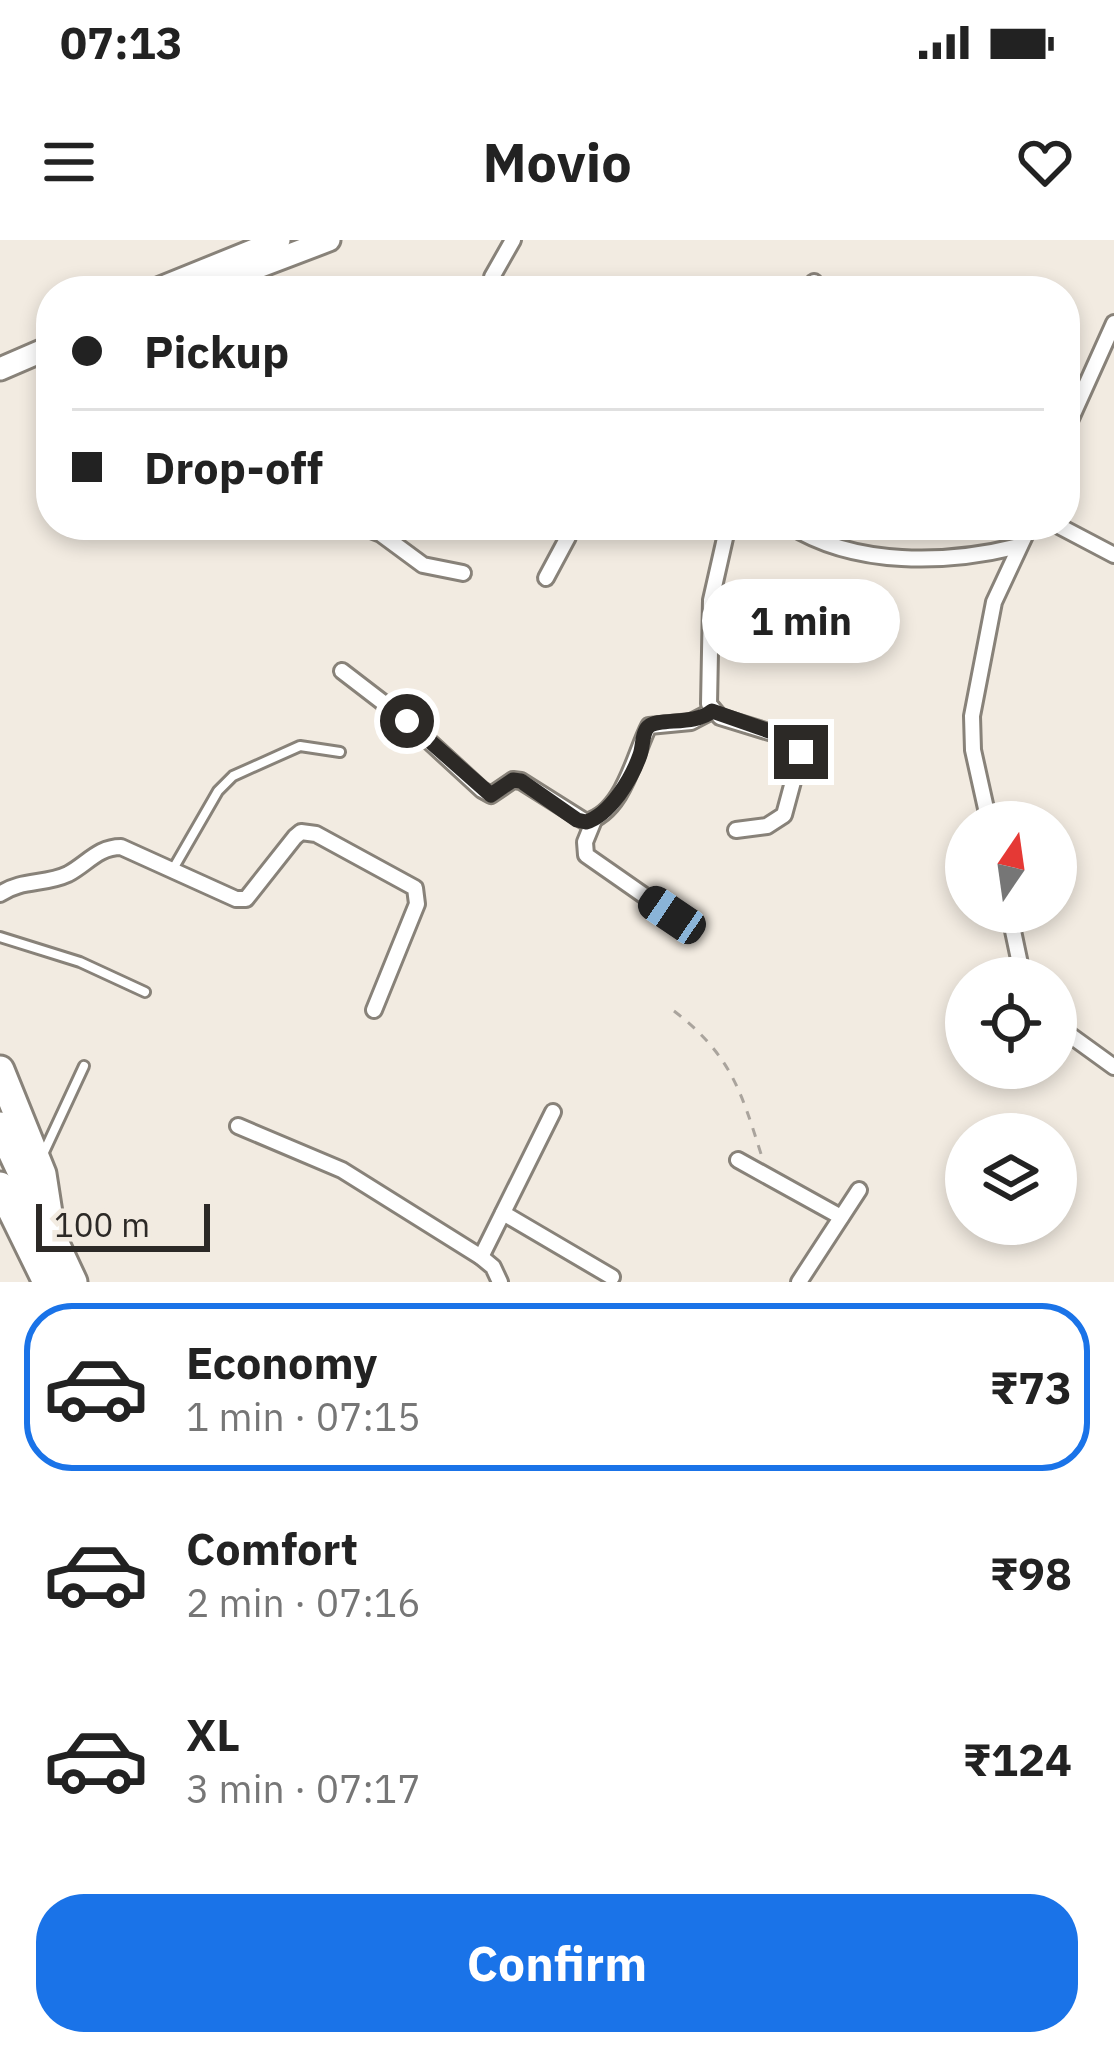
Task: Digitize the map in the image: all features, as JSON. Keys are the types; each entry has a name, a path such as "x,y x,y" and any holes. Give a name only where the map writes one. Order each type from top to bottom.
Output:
{"highway":[{"path":"0,1070 38,1165 52,1238"},
{"path":"0,1126 73,1282"},
{"path":"0,1186 44,1276"},
{"path":"0,1219 44,1276"}],"main road":[{"path":"234,276 329,240"},
{"path":"187,276 264,243"},
{"path":"0,353 36,338"},
{"path":"0,369 36,353"}],"street":[{"path":"493,276 513,240"},
{"path":"1080,387 1114,323"},
{"path":"1080,537 1114,555"},
{"path":"388,540 411,560 463,573"},
{"path":"546,578 566,540"},
{"path":"712,711 710,614 725,540"},
{"path":"825,540 894,556 950,559 1019,546"},
{"path":"984,801 973,750 973,716 994,602 1022,540"},
{"path":"342,671 397,712 482,790 491,795 513,780 521,781 577,820 594,820"},
{"path":"672,915 586,855 584,848 594,820 608,808 638,762 649,726 692,722 712,711 795,740 801,747 784,815 766,826 736,830"},
{"path":"0,894 18,884 66,875 110,847 133,851 236,899 246,899 253,896 295,837 309,832 415,888 416,904 374,1010"},
{"path":"1077,1040 1114,1067"},
{"path":"481,1257 553,1112"},
{"path":"238,1126 342,1170 481,1257 500,1282"},
{"path":"738,1160 841,1217"},
{"path":"799,1282 859,1190"},
{"path":"503,1213 612,1277"}],"lane":[{"path":"172,869 218,791 233,776 300,746 340,752"},
{"path":"0,937 80,962 145,992"},
{"path":"38,1165 84,1066"}],"path":[{"path":"674,1011 712,1043 733,1071 768,1176"}],"route":[{"path":"407,721 482,790 491,795 513,780 521,781 586,822 608,808 638,762 649,726 692,722 712,711 795,740 801,752"}]}
